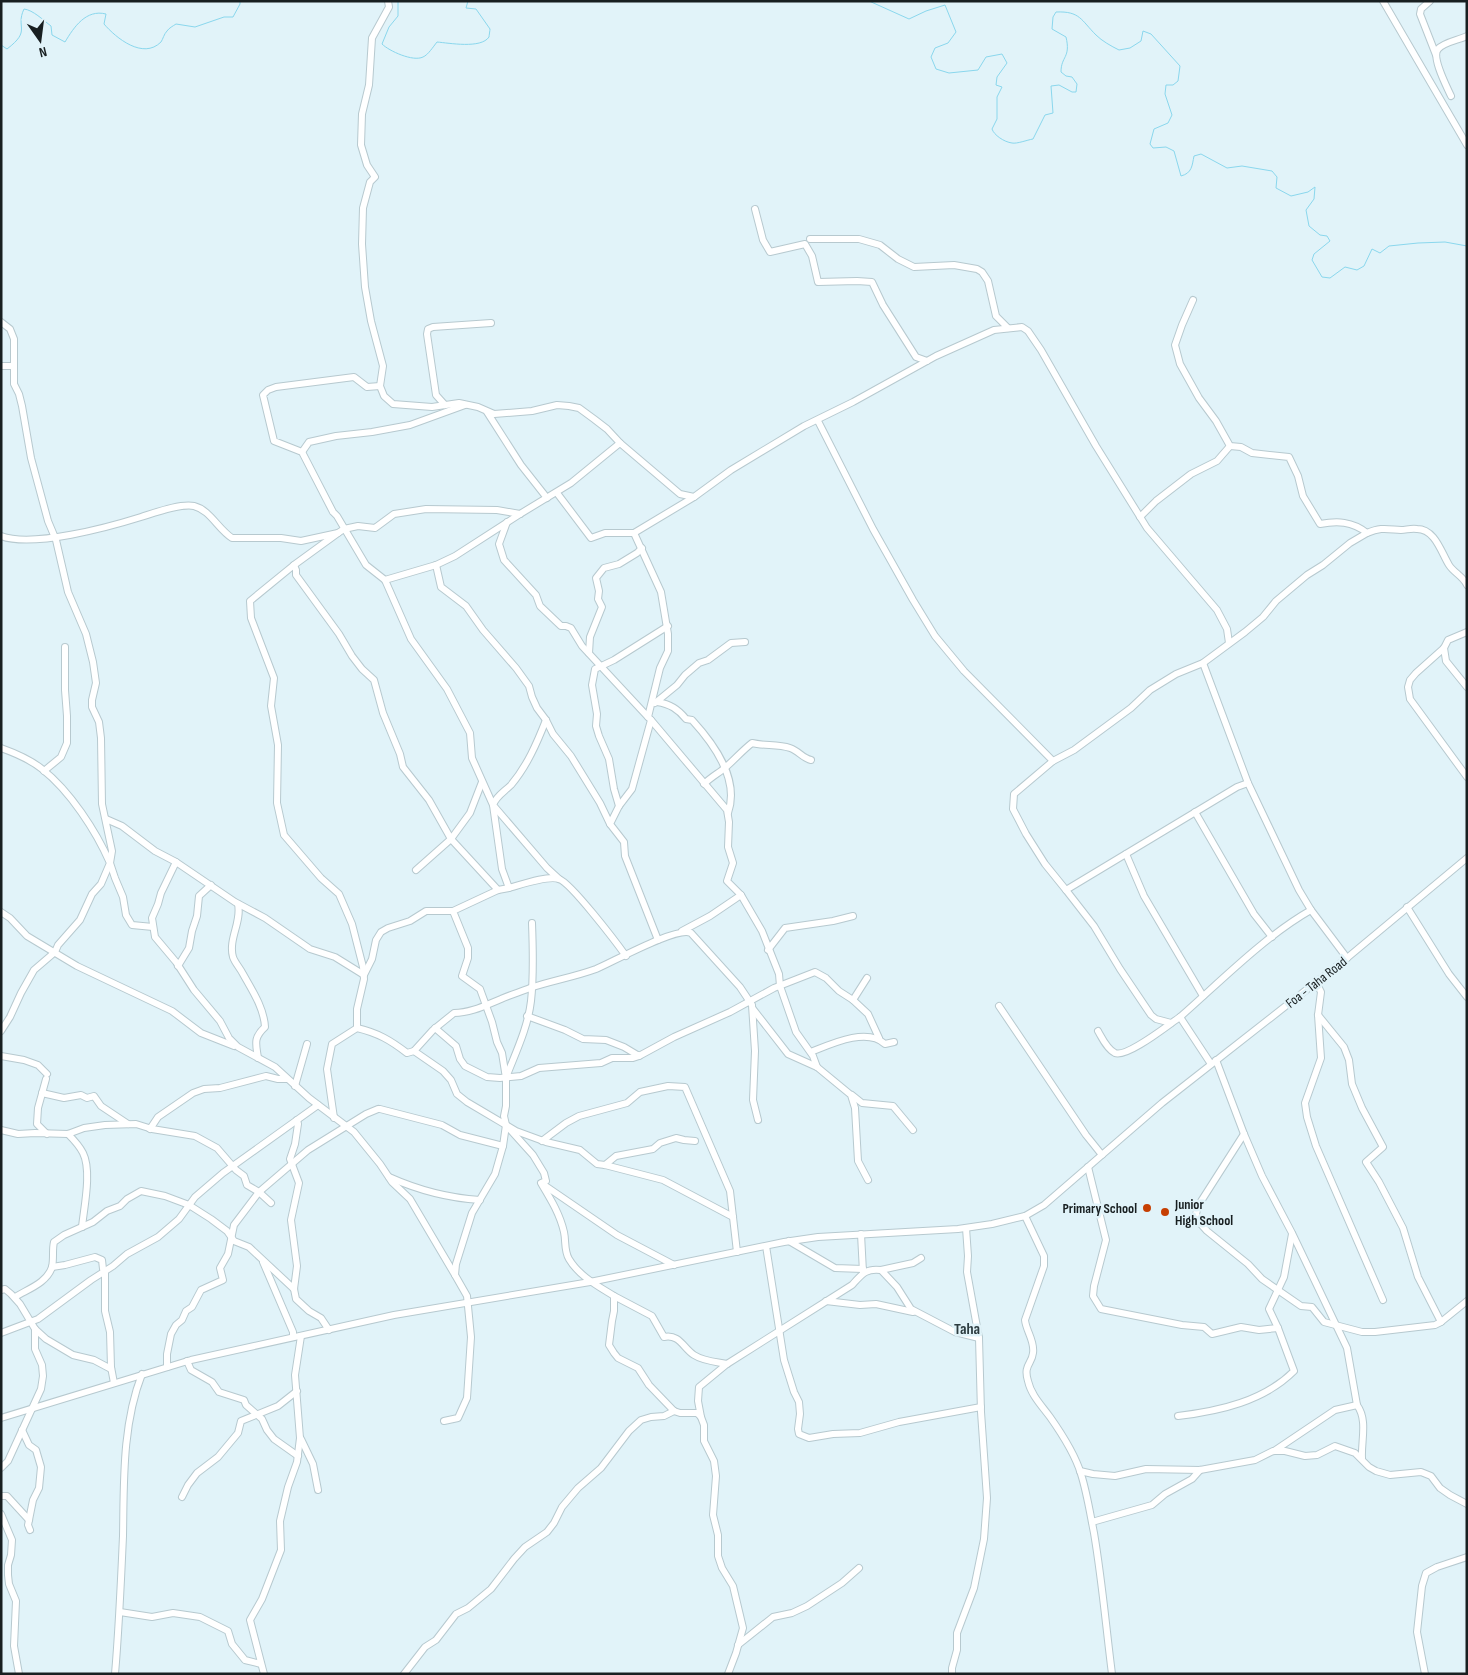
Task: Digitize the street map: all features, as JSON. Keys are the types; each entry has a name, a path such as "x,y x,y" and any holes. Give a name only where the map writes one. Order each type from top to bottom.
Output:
{"street":[{"path":"388,1 389,7 372,38 369,85 364,102 361,145 368,165 375,177 370,182 363,208 362,244 371,321 383,366 380,386 384,396 393,404 432,407 459,403 478,407 494,414 532,411 557,405 579,408 607,428 620,443 680,494 694,497"},
{"path":"1383,1 1467,145"},
{"path":"1430,1 1421,9 1420,14 1451,96"},
{"path":"1436,55 1438,49 1445,44 1467,36"},
{"path":"755,209 763,240 770,252 805,244 812,256 818,282 872,282 883,305 916,357 927,361"},
{"path":"810,239 859,239 880,245 898,259 914,267 954,265 978,268 988,281 996,316 1008,328"},
{"path":"1193,300 1175,345 1180,364 1230,446"},
{"path":"1,322 10,329 14,339 14,384 22,406 31,458 48,521 55,537 68,592 86,634 93,662 96,683 92,707 99,722 102,804 112,851 110,863 101,884 92,894 80,920 58,945 55,952 34,970 10,1018 1,1031"},
{"path":"445,405 436,395 427,334 428,329 433,327 491,323"},
{"path":"557,492 590,538 604,533 634,533 694,497 742,463 804,426 818,421 927,361 975,338 1008,328 1022,327 1028,331 1041,350 1096,446 1140,517 1217,610 1227,629 1230,643"},
{"path":"1,366 14,366"},
{"path":"380,386 367,387 354,377 276,387 268,390 263,395 274,441 302,452 333,512 366,565 385,580 411,639 447,689 470,733 472,758 493,805 547,868 572,889 626,956"},
{"path":"302,452 309,442 410,425 468,404"},
{"path":"487,412 521,465 547,498"},
{"path":"818,421 873,529 936,636 964,671 1052,761"},
{"path":"385,580 436,565 455,556 557,492 590,469 620,443"},
{"path":"1140,517 1156,501 1191,474 1217,461 1230,446"},
{"path":"1230,446 1241,447 1252,453 1289,457 1298,476 1303,496 1320,524 1346,522 1367,532"},
{"path":"1,536 9,538 55,537 128,521 182,506 194,506 204,511 232,538 281,538 301,541 338,533"},
{"path":"364,975 352,924 339,894 322,878 284,835 277,803 278,745 272,706 274,678 251,618 250,601 294,565 344,529 358,526 375,528 394,514 426,509 497,510 520,514"},
{"path":"507,522 499,544 504,560 536,595 540,606 561,626 571,628 582,646 649,718 727,810 730,822 728,847 732,863 727,881 741,896 757,922 779,974 780,986 796,1032 811,1052 817,1067"},
{"path":"1171,1023 1156,1019 1151,1015 1094,926 1045,864 1013,809 1014,794 1052,761 1094,736 1131,708 1150,690 1176,674 1204,663 1263,617 1276,601 1307,575 1323,566 1346,546 1367,532 1384,527 1406,530 1418,528 1424,531 1436,540 1450,567 1467,585"},
{"path":"610,824 619,806 632,789 654,704 660,668 668,651 668,626 661,592 654,581 642,548 634,533"},
{"path":"588,653 590,637 602,607 598,599 599,590 596,578 604,568 619,564 642,548"},
{"path":"294,565 296,575 339,634 352,656 374,680 389,732 404,767 429,800 451,839 498,890"},
{"path":"436,565 440,587 466,606 529,686 534,703 553,734 571,756 600,803 610,824 624,842 625,856 658,940"},
{"path":"619,806 609,759 598,736 596,726 597,714 592,685 595,669 614,660 668,626"},
{"path":"1467,632 1448,640 1444,648 1410,680 1408,687 1410,699 1467,777"},
{"path":"654,704 699,663 708,660 731,643 745,642"},
{"path":"44,771 61,756 67,743 64,672 66,647"},
{"path":"1444,648 1446,661 1467,687"},
{"path":"1204,663 1248,783 1299,890 1311,910 1347,958"},
{"path":"654,704 667,704 680,711 686,719 692,720 714,748 732,790 728,814"},
{"path":"509,888 502,869 493,805 494,799 511,785 532,754 546,720"},
{"path":"704,784 752,743 790,748 799,753 804,759 811,760"},
{"path":"1,748 44,771 58,785 102,844 123,897 126,915 132,925 154,928"},
{"path":"416,870 451,839 470,813 482,782"},
{"path":"1066,890 1237,787 1248,783"},
{"path":"1195,812 1254,914 1272,938"},
{"path":"106,819 122,826 155,851 176,862 238,904 265,918 310,949 335,957 364,975"},
{"path":"1126,854 1144,896 1203,996"},
{"name":"Foa - Taha Road","path":"1,1418 167,1367 394,1315 590,1282 789,1241 818,1237 966,1228 1025,1216 1044,1205 1162,1103 1347,958 1467,858"},
{"path":"176,862 161,893 152,918 155,937 194,990 220,1021 229,1038 238,1047"},
{"path":"357,1028 357,1009 364,975 372,959 376,940 381,932 410,922 426,911 453,912 498,890 547,878 559,879"},
{"path":"178,966 189,948 197,916 199,896 211,885"},
{"path":"334,1118 327,1069 332,1044 357,1028 375,1032 407,1053 414,1051 435,1028 454,1012 464,1013 532,988 598,968 658,940 681,932 741,896"},
{"path":"238,904 237,926 232,943 234,958 264,1016 265,1027 258,1033 256,1041 258,1058"},
{"path":"1407,907 1449,974 1467,997"},
{"path":"1098,1031 1111,1051 1117,1054 1121,1054 1141,1043 1180,1017 1272,938 1311,910"},
{"path":"1,912 10,918 27,936 97,977 172,1011 201,1033 238,1047 275,1067 318,1105 354,1132 388,1176 410,1199 467,1296 471,1336 467,1398 458,1418 444,1421"},
{"path":"453,912 468,948 468,958 462,976 480,989 492,1022 496,1042 503,1057 506,1078 504,1116 506,1125 503,1146 495,1174 472,1213 456,1264 455,1275"},
{"path":"768,950 785,928 853,916"},
{"path":"506,1078 523,1035 531,1003 532,923"},
{"path":"681,932 691,933 740,987 753,1009 788,1054 817,1067 862,1103 892,1106 913,1130"},
{"path":"435,1028 456,1046 460,1059 465,1066 487,1077 506,1078 521,1076 539,1068 601,1063 612,1058 633,1058 639,1056 780,986 815,972 826,978 868,1014 879,1038 885,1044 894,1042"},
{"path":"853,1000 868,978"},
{"path":"1316,982 1321,992 1318,1015 1321,1058 1305,1103 1307,1117 1316,1146 1383,1300"},
{"path":"999,1006 1086,1135 1102,1155"},
{"path":"753,1009 752,1021 755,1051 753,1100 758,1120"},
{"path":"1318,1015 1344,1047 1349,1060 1352,1084 1362,1108 1383,1147 1366,1162 1379,1182 1403,1228 1418,1277 1440,1322"},
{"path":"527,1016 565,1030 583,1040 606,1040 624,1047 639,1056"},
{"path":"1180,1017 1214,1062 1262,1176 1292,1233 1347,1348 1357,1405 1362,1412 1362,1458"},
{"path":"811,1052 841,1040 879,1038"},
{"path":"296,1086 307,1044"},
{"path":"414,1051 443,1071 451,1080 457,1094 466,1102 516,1131 542,1141 580,1150 597,1164 605,1164 663,1180 733,1216"},
{"path":"1,1056 24,1060 38,1065 46,1077 38,1108 37,1124 47,1134"},
{"path":"150,1128 158,1117 193,1093 266,1076 287,1079"},
{"path":"542,1141 579,1116 627,1103 640,1092 668,1086 685,1087 728,1183 736,1252"},
{"path":"42,1093 64,1098 80,1095 87,1098 94,1096 101,1106 128,1124"},
{"path":"851,1095 855,1108 858,1161 868,1180"},
{"path":"2,1333 38,1319 91,1280 106,1272 127,1254 158,1237 179,1219 201,1192 318,1105"},
{"path":"167,1367 167,1354 171,1334 176,1325 182,1320 186,1311 192,1307 201,1290 223,1280 220,1268 228,1254 234,1225 259,1192 308,1150 366,1114 379,1109 442,1125 460,1135 503,1146"},
{"path":"297,1120 295,1144 290,1159 299,1187 291,1220 297,1266 294,1289 296,1299 309,1311 322,1318 329,1330"},
{"path":"1,1130 18,1134 68,1134 84,1128 136,1124 194,1136 216,1148 244,1176 248,1185 271,1203"},
{"path":"506,1125 533,1155 544,1173 546,1181 541,1183"},
{"path":"68,1134 84,1154 87,1172 82,1227"},
{"path":"1244,1134 1198,1206 1196,1214 1199,1222 1207,1231 1248,1264 1262,1279 1301,1306 1312,1306 1324,1322 1362,1332 1435,1325 1467,1301"},
{"path":"605,1164 616,1156 653,1149 660,1143 676,1138 694,1140"},
{"path":"1088,1166 1106,1240 1093,1296 1101,1308 1182,1325 1204,1327 1212,1334 1241,1327 1259,1330 1278,1328"},
{"path":"388,1176 410,1186 454,1198 480,1200"},
{"path":"541,1183 617,1235 674,1265"},
{"path":"541,1183 560,1219 568,1258 590,1282 652,1316 664,1336 678,1339 694,1355 727,1364"},
{"path":"15,1298 41,1283 48,1275 52,1267 54,1242 101,1217 107,1211 120,1206 128,1198 141,1191 165,1196 189,1205 227,1231 234,1241 249,1247 294,1289"},
{"path":"1025,1216 1044,1256 1044,1266 1025,1320 1034,1354 1026,1369 1028,1382 1036,1398 1060,1432 1080,1471 1086,1490 1100,1568 1112,1674"},
{"path":"952,1674 958,1633 974,1588 984,1539 987,1498 979,1338 967,1272 966,1228"},
{"path":"1178,1416 1220,1409 1246,1402 1283,1382 1294,1371 1269,1309 1284,1277 1292,1233"},
{"path":"728,1674 742,1628 734,1586 722,1568 718,1556 718,1535 713,1515 716,1476 714,1461 704,1440 704,1425 698,1401 699,1387 727,1364 852,1284 863,1271 861,1234"},
{"path":"789,1241 835,1268 863,1271 871,1269 881,1270 913,1263 921,1258"},
{"path":"766,1246 784,1360 799,1402 799,1434 808,1438 833,1434 860,1433 899,1422 981,1407"},
{"path":"52,1267 95,1257 102,1260 103,1269 106,1272 105,1311 111,1340 111,1369 114,1383"},
{"path":"261,1258 294,1332 293,1337"},
{"path":"881,1270 897,1287 911,1309 955,1332 979,1338"},
{"path":"1,1290 6,1290 15,1298 35,1329 62,1350 77,1357 94,1360 111,1369"},
{"path":"614,1296 610,1345 618,1358 638,1368 649,1385 674,1411 697,1413 701,1417"},
{"path":"826,1301 860,1305 876,1304 916,1312"},
{"path":"1,1468 8,1461 41,1389 42,1365 35,1349 35,1329"},
{"path":"264,1674 250,1620 262,1599 281,1550 280,1521 298,1456 300,1438 295,1375 301,1336"},
{"path":"187,1362 191,1370 212,1382 219,1392 244,1400 246,1405 258,1415 274,1439 298,1456"},
{"path":"115,1674 120,1612 127,1440 131,1409 142,1374"},
{"path":"182,1497 188,1484 197,1473 218,1457 238,1433 241,1421 278,1406 297,1391"},
{"path":"1080,1471 1115,1476 1146,1469 1200,1470 1255,1460 1273,1451 1335,1410 1357,1405"},
{"path":"404,1674 425,1646 436,1640 456,1614 468,1608 492,1589 525,1547 547,1532 562,1507 578,1488 601,1468 629,1431 641,1420 664,1416 674,1411"},
{"path":"22,1430 29,1445 36,1450 41,1467 39,1488 28,1525 30,1530"},
{"path":"300,1438 313,1464 318,1490"},
{"path":"1273,1451 1285,1451 1305,1456 1317,1455 1336,1446 1356,1453 1369,1467 1376,1471 1390,1475 1421,1472 1431,1476 1440,1488 1467,1504"},
{"path":"1092,1522 1152,1505 1165,1494 1192,1479 1200,1470"},
{"path":"1,1496 7,1496 29,1520"},
{"path":"1,1514 4,1530 12,1540 12,1555 8,1565 8,1575 9,1584 16,1601 14,1646 19,1674"},
{"path":"1426,1674 1417,1632 1422,1586 1426,1573 1437,1567 1467,1557"},
{"path":"738,1645 773,1617 792,1613 807,1606 842,1583 859,1568"},
{"path":"120,1612 152,1618 173,1613 200,1617 228,1631 232,1644 245,1660 261,1664"}],"waterway":[{"path":"1,45 7,49 19,37 22,29 21,21 24,9 34,13 51,26 52,35 65,42 81,20 92,14 106,14 104,24 115,35 130,45 146,49 154,47 161,42 168,30 176,24 195,27 224,17 233,17 240,1"},
{"path":"398,1 398,16 389,27 382,44 401,55 413,58 427,55 437,42 472,44 485,41 489,37 490,29 476,9 466,8 468,1"},
{"path":"869,1 909,19 945,5 956,32 948,43 935,48 931,57 936,69 949,73 978,70 986,57 1002,54 1007,63 997,77 996,85 1002,87 997,97 997,119 992,129 1000,138 1012,143 1033,139 1045,115 1053,113 1051,86 1059,85 1072,92 1076,92 1077,84 1072,77 1066,76 1061,72 1062,63 1067,53 1067,44 1066,37 1052,29 1053,17 1056,12 1075,15 1101,39 1119,50 1130,48 1141,41 1143,31 1151,34 1180,66 1178,81 1173,85 1166,85 1165,94 1172,115 1168,123 1154,129 1150,144 1153,148 1166,147 1174,151 1181,176 1189,171 1194,156 1201,154 1227,168 1242,166 1272,171 1277,177 1276,188 1291,196 1308,192 1315,187 1314,199 1306,210 1309,226 1320,235 1327,236 1330,241 1314,254 1312,260 1322,277 1330,278 1345,267 1357,270 1364,266 1372,249 1380,253 1389,246 1445,242 1467,246"}],"place":[{"name":"Primary School","path":"1147,1208"},
{"name":"Junior High School","path":"1165,1212"}],"district":[{"name":"Taha","path":"967,1328"}]}
